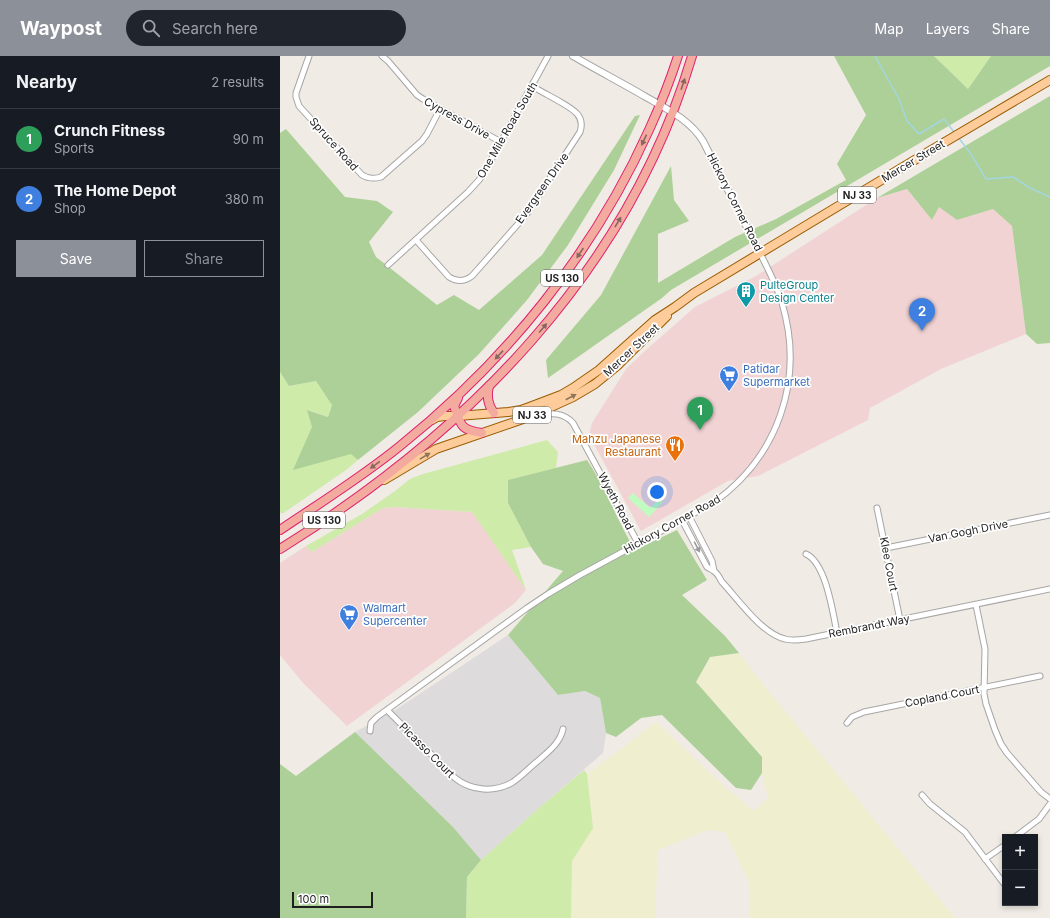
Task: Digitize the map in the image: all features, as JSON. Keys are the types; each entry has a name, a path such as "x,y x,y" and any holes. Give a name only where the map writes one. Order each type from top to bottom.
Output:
{"highway":[{"name":"US 130","path":"280,530 378,463 427,423 459,395 493,361 540,307 587,243 617,193 660,105 678,56"},
{"name":"US 130","path":"280,549 333,515 392,472 437,435 489,386 521,353 557,311 590,266 634,196 658,146 683,84 692,56"},
{"path":"489,386 487,396 488,402 494,413"},
{"path":"459,395 454,406 460,423 464,428 471,432 482,433"}],"main road":[{"name":"Mercer Street","path":"427,423 437,417 514,411 548,400 573,388 599,370 655,320 694,293 1050,80"},
{"name":"Mercer Street","path":"367,490 436,449 522,419 573,397 594,384 617,366 675,307"}],"street":[{"name":"Spruce Road","path":"309,56 296,92 297,102 362,175 367,178 376,179 381,177 422,140 427,134 440,109"},
{"name":"Cypress Drive","path":"382,56 417,95 501,142"},
{"name":"One Mile Road South","path":"388,265 472,188 485,171 548,56"},
{"name":"Hickory Corner Road","path":"370,731 371,723 377,717 548,594 718,499 746,474 761,455 772,435 784,407 790,364 790,343 788,326 782,302 777,288 704,141 694,128 672,112 573,56"},
{"name":"Evergreen Drive","path":"416,240 449,277 458,281 463,281 472,276 526,215 580,132 581,128 580,119 574,110 532,86"},
{"name":"Wyeth Road","path":"522,419 550,413 560,414 571,420 579,432 638,543"},
{"name":"Klee Court","path":"877,508 900,620"},
{"name":"Van Gogh Drive","path":"886,548 1050,515"},
{"name":"Rembrandt Way","path":"689,516 712,561 714,571"},
{"name":"Rembrandt Way","path":"682,520 706,565 714,571 764,628 772,634 786,640 806,639 1050,590"},
{"path":"806,554 816,563 825,583 837,633"},
{"path":"976,605 985,649 985,700 999,740 1004,749 1041,792 1050,799"},
{"name":"Copland Court","path":"847,723 852,717 864,712 1040,676"},
{"name":"Picasso Court","path":"387,710 459,782 484,789 499,788 514,781 556,744 563,729"},
{"path":"922,795 930,804 962,828 1002,881"},
{"path":"1019,834 1039,819 1050,804"},
{"path":"985,859 1002,847"}],"shaded area":[{"path":"907,189 932,220 939,206 957,220 993,209 1012,226 1026,334 941,369 870,408 868,420 758,476 728,481 641,531 589,435 592,423 626,369 695,307 756,276 877,198"},
{"path":"395,507 473,512 526,590 515,603 347,726 303,683 280,655 280,563 306,546 312,552 383,508"},
{"path":"508,635 558,695 585,691 600,698 606,733 603,753 481,860 453,827 355,732 400,707"}],"green space":[{"path":"834,56 934,56 968,89 991,56 1050,56 1050,66 671,290 662,298 548,378 546,360 601,295 671,166 674,200 689,221 658,234 658,283 735,237 776,219 846,180 837,164 866,115"},
{"path":"934,56 991,56 968,89"},
{"path":"1050,96 1050,343 1037,344 1026,334 1012,226 993,209 957,220 939,207 932,220 907,189 877,198"},
{"path":"640,115 614,170 568,245 527,300 479,354 418,412 358,460 351,454 293,470 312,427 307,410 328,417 332,405 316,381 289,386 280,372 280,133 286,129 345,197 377,201 393,212 369,242 376,257 437,305 454,295 479,310 542,255 635,116"},
{"path":"280,372 289,386 316,381 332,404 328,417 308,410 358,460 346,470 282,514 280,512"},
{"path":"547,440 558,452 556,468 508,480 508,503 531,547 512,550 526,590 472,512 395,507 383,508 312,552 306,546 362,514 410,479 423,474"},
{"path":"587,460 635,550 677,530 707,580 682,595 725,636 739,653 710,657 696,682 762,757 762,773 751,790 736,788 662,715 641,718 616,737 606,733 600,698 585,691 558,695 508,635 563,571 543,564 531,547 508,503 508,480"},
{"path":"633,493 650,508 659,499 663,502 649,517 628,498"},
{"path":"739,653 955,918 750,918 750,884 725,832 708,830 658,850 655,918 571,918 572,861 593,828 587,774 656,722 725,787 754,811 768,799 762,773 762,757 696,682 710,657"},
{"path":"355,732 453,827 481,860 467,877 466,918 280,918 280,764 296,776"},
{"path":"584,770 587,774 593,828 572,861 571,918 466,918 467,877 481,860"}],"waterway":[{"path":"875,56 899,99 907,121 919,134 944,119 954,132"},
{"path":"958,137 971,154 986,179 1013,177 1030,188 1050,197"}],"place":[{"name":"PulteGroup Design Center","path":"746,308"},
{"name":"The Home Depot","path":"922,331"},
{"name":"Patidar Supermarket","path":"729,392"},
{"name":"Crunch Fitness","path":"700,430"},
{"name":"Mahzu Japanese Restaurant","path":"675,462"},
{"name":"Walmart Supercenter","path":"349,631"}]}
